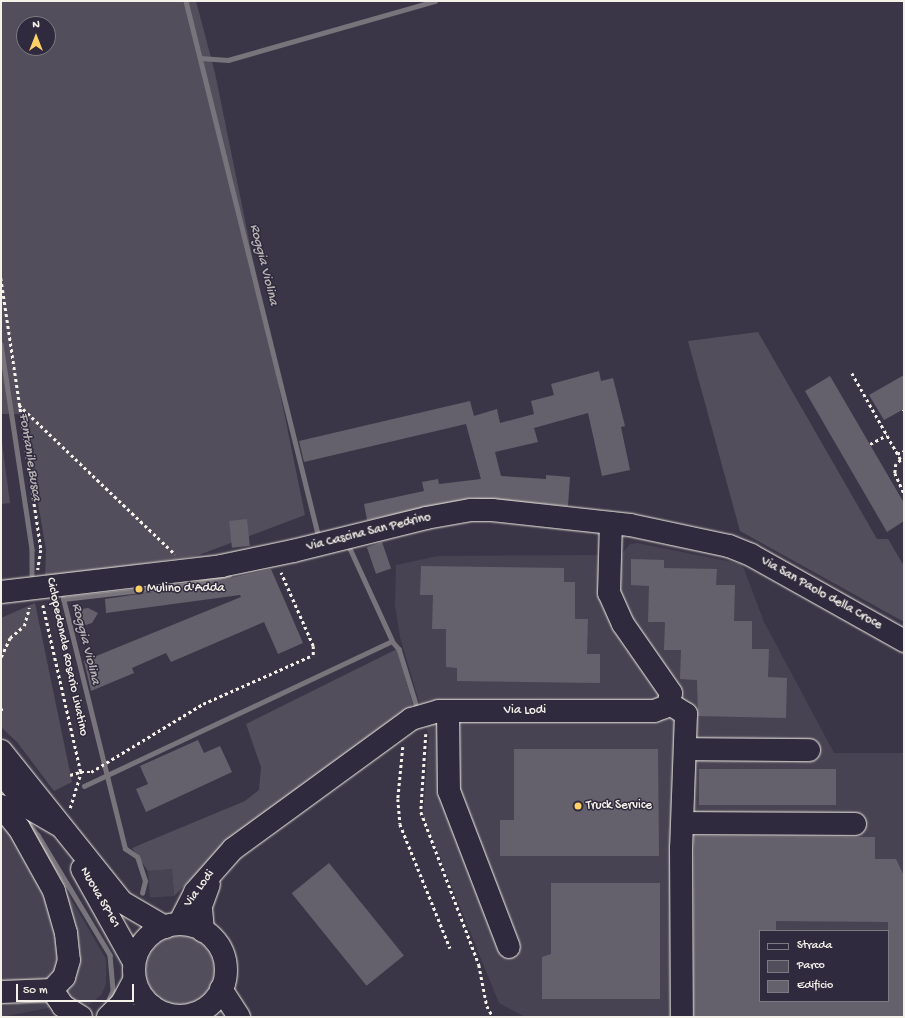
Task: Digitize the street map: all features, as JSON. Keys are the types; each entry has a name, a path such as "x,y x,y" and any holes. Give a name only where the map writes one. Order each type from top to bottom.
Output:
{"street":[{"name":"Via Cascina San Pedrino","path":"5,591 39,600 191,570 273,556 426,518 471,510 510,511 611,523 691,537 737,549"},
{"path":"611,523 608,590 623,624 672,693 670,704 686,714 684,823 681,848 682,1017"},
{"name":"Via San Paolo della Croce","path":"737,549 904,641"},
{"name":"Via Lodi","path":"172,925 195,892 225,857 247,838 407,721 441,711 654,711 663,709 670,704"},
{"path":"441,711 449,791 509,947"},
{"path":"685,748 809,750"},
{"name":"Nuova SP161","path":"1,751 62,830 122,902 172,925 203,931 216,942 223,957 225,973 221,989 209,1005 191,1016 144,1012 134,970 62,830"},
{"path":"1,772 29,808 62,830"},
{"path":"1,806 19,828 54,891 64,926 69,960 64,977 52,990 1,992"},
{"path":"684,823 855,824"},
{"name":"Via Lodi","path":"203,931 201,914 203,898 225,857"},
{"path":"108,1017 122,1003 144,941 172,925"},
{"path":"221,989 239,1017"},
{"path":"52,990 62,1006 81,1017"}],"path":[{"name":"Ciclopedonale Rosario Livatino","path":"1,278 41,550 37,576 39,600 81,772"},
{"path":"852,373 901,460 896,464 895,475 904,493"},
{"path":"19,405 191,570"},
{"path":"870,444 887,435"},
{"path":"897,454 904,451"},
{"path":"70,775 81,772 91,772 203,704 313,655 313,646 273,556"},
{"path":"1,657 10,638 24,626 29,608 39,600"},
{"path":"1,708 3,712"},
{"path":"441,711 424,740 421,812 479,965 487,1006 493,1017"},
{"path":"407,721 398,791 400,820 450,948"},
{"path":"62,830 81,772"}],"shaded area":[{"path":"637,543 742,564 764,622 834,753 904,753 904,1017 525,1017 499,1003 423,816 429,736 400,637 395,605 396,565 438,556 621,555 630,544"},
{"path":"1,791 28,825 106,959 106,983 102,994 89,1005 74,1003 1,1017"},
{"path":"172,869 174,896 150,898 148,871"}],"green space":[{"path":"1,1 196,1 215,73 305,515 196,556 45,577 46,550 23,414 1,414"},
{"path":"758,332 877,539 888,539 904,566 904,622 740,531 688,341"},
{"path":"1,435 10,503 1,504"},
{"path":"35,603 72,782 54,791 17,742 1,727 1,618"},
{"path":"397,649 413,705 220,850 174,896 172,869 148,871 132,848 245,801 259,790 261,767 246,724"},
{"path":"180,936 193,939 204,946 211,957 214,970 211,983 204,994 193,1001 180,1004 167,1001 156,994 149,983 146,970 149,957 156,946 167,939"}],"building":[{"path":"599,371 601,381 613,378 625,426 621,427 630,470 602,476 588,413 534,428 538,442 495,452 501,476 546,479 546,475 570,477 568,506 471,498 367,520 364,504 424,491 422,482 438,479 439,484 481,479 466,424 304,462 299,441 470,401 474,416 497,409 500,423 534,414 531,401 554,395 551,384"},
{"path":"904,375 904,409 884,420 869,395"},
{"path":"830,376 904,503 904,521 887,532 805,391"},
{"path":"247,519 250,546 232,548 229,521"},
{"path":"382,542 391,568 376,574 367,547"},
{"path":"631,559 664,560 664,568 717,569 716,585 735,585 734,621 752,621 752,649 769,649 768,677 787,678 786,718 698,716 697,680 680,679 681,650 664,650 665,622 648,622 649,586 631,585"},
{"path":"421,566 564,568 564,582 575,582 575,619 588,619 587,654 600,654 600,683 457,681 457,668 446,667 446,629 432,629 433,595 420,595"},
{"path":"271,569 303,643 278,654 264,622 171,662 166,653 132,668 134,673 91,691 84,661 241,597 240,595 106,613 105,599 193,586"},
{"path":"88,608 98,613 92,623 86,625 80,621 78,615 82,609"},
{"path":"198,740 204,753 220,746 232,772 146,812 136,789 148,784 140,766"},
{"path":"514,749 658,749 659,856 500,856 500,820 514,820"},
{"path":"699,769 836,769 836,805 699,805"},
{"path":"694,836 875,837 875,859 896,859 904,876 903,1017 694,1017"},
{"path":"329,863 404,955 367,986 292,893"},
{"path":"551,883 660,883 660,999 542,999 542,957 551,954"}],"waterway":[{"name":"Roggia Violina","path":"186,1 318,534"},
{"path":"200,58 228,60 435,1"},
{"name":"Fontanile Busca","path":"1,344 32,550 32,574"},
{"path":"84,786 392,641 347,543"},
{"name":"Roggia Violina","path":"142,893 145,881 137,857 125,849 63,599 195,584 229,575"},
{"path":"392,641 399,649 416,704"},
{"path":"23,816 38,835 110,955 113,991 109,1000"}],"place":[{"name":"Mulino d'Adda","path":"139,589"},
{"name":"Truck Service","path":"578,806"}]}
